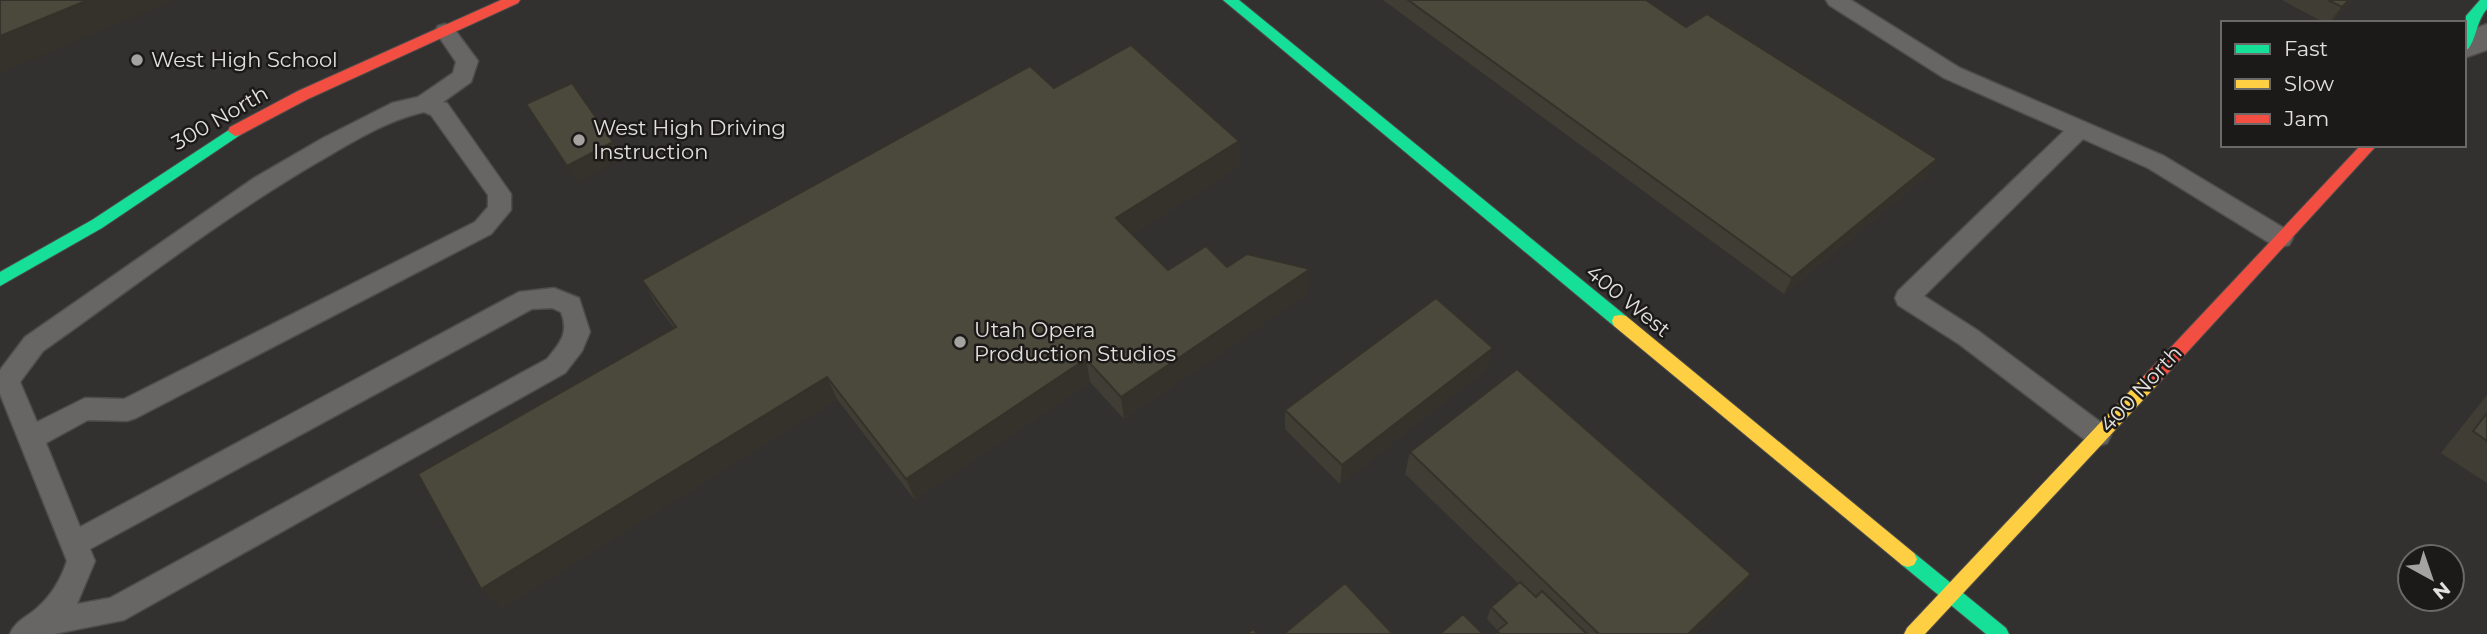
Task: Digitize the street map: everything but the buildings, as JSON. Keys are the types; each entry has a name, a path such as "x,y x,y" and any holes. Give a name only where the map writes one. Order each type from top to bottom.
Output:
{"street":[{"name":"300 North","path":"0,280 97,224 219,139 303,95 513,0"},
{"name":"400 West","path":"1230,0 2000,634"},
{"path":"2466,40 2473,16 2487,1"},
{"path":"2466,46 2487,36"},
{"name":"400 North","path":"1913,634 2368,147"}],"lane":[{"path":"1836,0 1952,73 2156,162 2281,238"},
{"path":"34,628 72,590 81,561 7,380 34,344 262,184 331,144 400,109 424,104 463,77 467,61 445,31"},
{"path":"31,438 85,409 127,410 483,228 499,210 500,194 439,110 424,104"},
{"path":"2080,130 1908,298 1968,337 2098,435"},
{"path":"34,628 114,611 556,366 576,341 579,325 570,305 554,298 528,299 74,544"}],"traffic: fast":[{"path":"1230,0 1620,321"},
{"path":"2466,40 2473,16 2487,1"},
{"path":"0,280 97,224 235,131"},
{"path":"1908,559 2000,634"}],"traffic: slow":[{"path":"1620,321 1908,559"},
{"path":"1913,634 2151,380"}],"traffic: jam":[{"path":"235,131 303,95 513,0"},
{"path":"2151,380 2368,147"}],"place":[{"name":"West High School","path":"137,60"},
{"name":"West High Driving Instruction","path":"579,140"},
{"name":"Utah Opera Production Studios","path":"960,342"}]}
